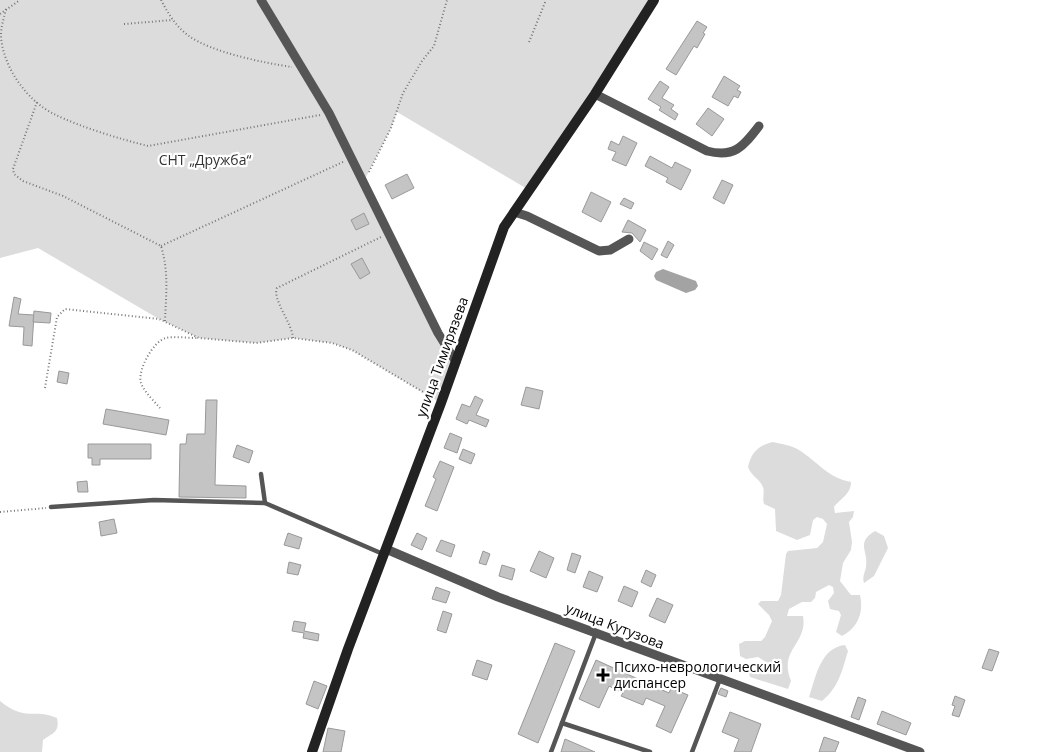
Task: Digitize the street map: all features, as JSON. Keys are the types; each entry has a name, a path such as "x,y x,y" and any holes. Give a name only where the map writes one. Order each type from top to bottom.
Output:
{"main road":[{"name":"улица Тимирязева","path":"312,752 504,227 595,94 654,0"}],"street":[{"path":"261,0 330,113 438,333 456,362"},
{"path":"595,94 707,151 719,154 733,152 745,144 758,126"},
{"path":"514,212 527,216 600,251 610,250 629,239"},
{"name":"улица Кутузова","path":"385,551 498,597 920,752"}],"lane":[{"path":"261,474 265,503"},
{"path":"51,508 154,500 265,503 385,551"},
{"path":"551,752 596,633"},
{"path":"692,752 720,679"},
{"path":"562,722 650,752"}],"path":[{"path":"0,14 20,0"},
{"path":"161,0 173,20 190,37 204,44 266,64 304,69"},
{"path":"363,183 391,128 403,93 422,61 434,46 448,0"},
{"path":"529,42 546,0"},
{"path":"6,9 1,36 8,66 37,102 54,114 148,146 330,113"},
{"path":"124,24 173,20"},
{"path":"37,102 13,169 17,177 62,196 161,246 166,264 167,280 164,321"},
{"path":"161,246 351,158"},
{"path":"292,338 292,328 276,296 277,288 389,232"},
{"path":"45,388 60,312 65,309 99,311 164,321 200,338"},
{"path":"160,408 141,383 140,377 156,345 165,338 200,338 256,343 292,338 332,344 352,350 441,403"},
{"path":"0,512 51,508"}],"green space":[{"name":"СНТ „Дружба“","path":"0,0 654,0 529,190 397,112 363,183 456,362 441,403 352,350 332,343 293,338 256,343 199,338 159,319 38,248 0,258"},
{"path":"773,442 796,448 829,473 851,482 847,493 834,507 835,513 854,511 853,517 849,522 852,542 851,550 843,563 840,581 851,595 860,595 861,601 859,619 848,633 842,636 836,632 841,615 839,611 830,609 828,601 834,593 833,587 829,585 816,592 815,598 811,602 802,602 789,609 787,616 803,616 803,626 788,661 791,681 788,689 750,677 749,673 772,670 771,665 758,657 746,659 740,656 739,644 745,641 761,641 765,637 772,621 758,604 761,601 778,601 781,595 786,554 788,551 817,548 823,542 827,524 823,519 817,517 813,520 810,535 797,540 776,531 775,509 764,504 763,487 748,467 751,457 756,450"},
{"path":"875,531 884,536 888,548 874,576 864,583 863,576 866,561 864,543 869,535"},
{"path":"845,645 848,651 844,665 839,678 828,696 822,701 809,697 824,657 837,647"},
{"path":"0,701 16,711 49,715 57,718 57,729 43,740 42,752 0,752"}],"shaded area":[{"path":"663,269 696,281 698,286 695,290 686,293 656,280 654,276 656,272"}],"building":[{"path":"697,21 707,27 703,33 705,34 697,48 694,46 676,75 666,69"},
{"path":"724,76 740,86 737,90 741,92 738,98 734,96 728,106 712,97"},
{"path":"660,81 669,87 662,98 674,105 671,109 678,114 675,120 659,110 661,107 648,99"},
{"path":"708,108 724,119 712,136 696,124"},
{"path":"623,136 637,143 626,166 612,160 616,152 608,149 611,141 619,145"},
{"path":"650,156 672,168 675,162 691,170 681,190 666,182 668,178 645,166"},
{"path":"407,174 414,188 392,199 385,185"},
{"path":"722,180 733,185 724,204 713,198"},
{"path":"591,192 611,202 601,222 582,212"},
{"path":"624,198 634,203 631,209 620,204"},
{"path":"364,213 369,224 356,230 351,220"},
{"path":"628,220 646,230 640,242 632,233 622,232"},
{"path":"668,241 674,245 667,258 661,255"},
{"path":"644,242 658,249 652,260 640,251"},
{"path":"362,258 370,273 360,279 351,264"},
{"path":"14,297 21,299 18,314 34,315 32,346 23,345 24,327 9,326"},
{"path":"34,311 51,313 50,323 33,322"},
{"path":"59,371 69,373 67,384 57,382"},
{"path":"526,387 543,391 539,409 521,405"},
{"path":"475,396 483,400 476,415 489,420 486,427 469,420 467,424 456,419 462,404 470,407"},
{"path":"206,400 217,400 215,485 246,486 246,498 179,497 180,444 186,444 187,434 205,434"},
{"path":"106,409 169,420 166,435 103,424"},
{"path":"450,433 462,438 457,453 444,448"},
{"path":"88,444 151,444 151,459 100,459 100,465 92,465 92,458 88,458"},
{"path":"237,445 253,451 249,463 233,457"},
{"path":"463,449 475,454 471,464 459,459"},
{"path":"440,461 454,467 437,511 425,506 436,479 433,477"},
{"path":"87,481 88,492 78,492 77,482"},
{"path":"114,519 117,533 101,536 99,522"},
{"path":"288,533 302,538 299,549 284,545"},
{"path":"417,533 427,538 422,550 411,545"},
{"path":"441,540 455,545 451,557 436,551"},
{"path":"483,551 490,554 486,565 479,563"},
{"path":"539,551 554,558 546,578 530,571"},
{"path":"572,553 581,556 575,573 567,570"},
{"path":"289,562 301,565 298,575 287,573"},
{"path":"502,565 515,569 512,580 499,576"},
{"path":"646,570 656,575 651,587 641,582"},
{"path":"589,571 603,577 597,592 583,587"},
{"path":"624,586 638,592 632,607 618,601"},
{"path":"436,587 450,592 446,603 432,599"},
{"path":"657,598 673,605 665,623 649,616"},
{"path":"443,611 452,614 446,633 437,630"},
{"path":"294,621 306,623 304,631 319,634 318,641 303,638 304,633 292,631"},
{"path":"555,643 575,651 538,743 518,734"},
{"path":"989,649 999,652 992,671 982,668"},
{"path":"477,660 492,665 487,680 472,675"},
{"path":"596,660 669,693 671,688 688,695 671,733 656,726 665,706 646,698 643,705 621,696 623,693 609,686 599,708 579,699"},
{"path":"314,681 327,686 318,709 306,704"},
{"path":"721,688 728,691 726,697 718,694"},
{"path":"955,696 965,700 959,717 952,715 955,706 952,705"},
{"path":"858,697 866,700 859,720 851,717"},
{"path":"882,711 911,723 906,735 877,724"},
{"path":"730,712 761,724 751,752 734,752 739,739 722,732"},
{"path":"328,728 345,731 341,752 323,752"},
{"path":"824,737 839,742 835,752 819,752"},
{"path":"565,739 595,752 561,752"}],"place":[{"name":"Психо-неврологический диспансер","path":"603,675"}]}
